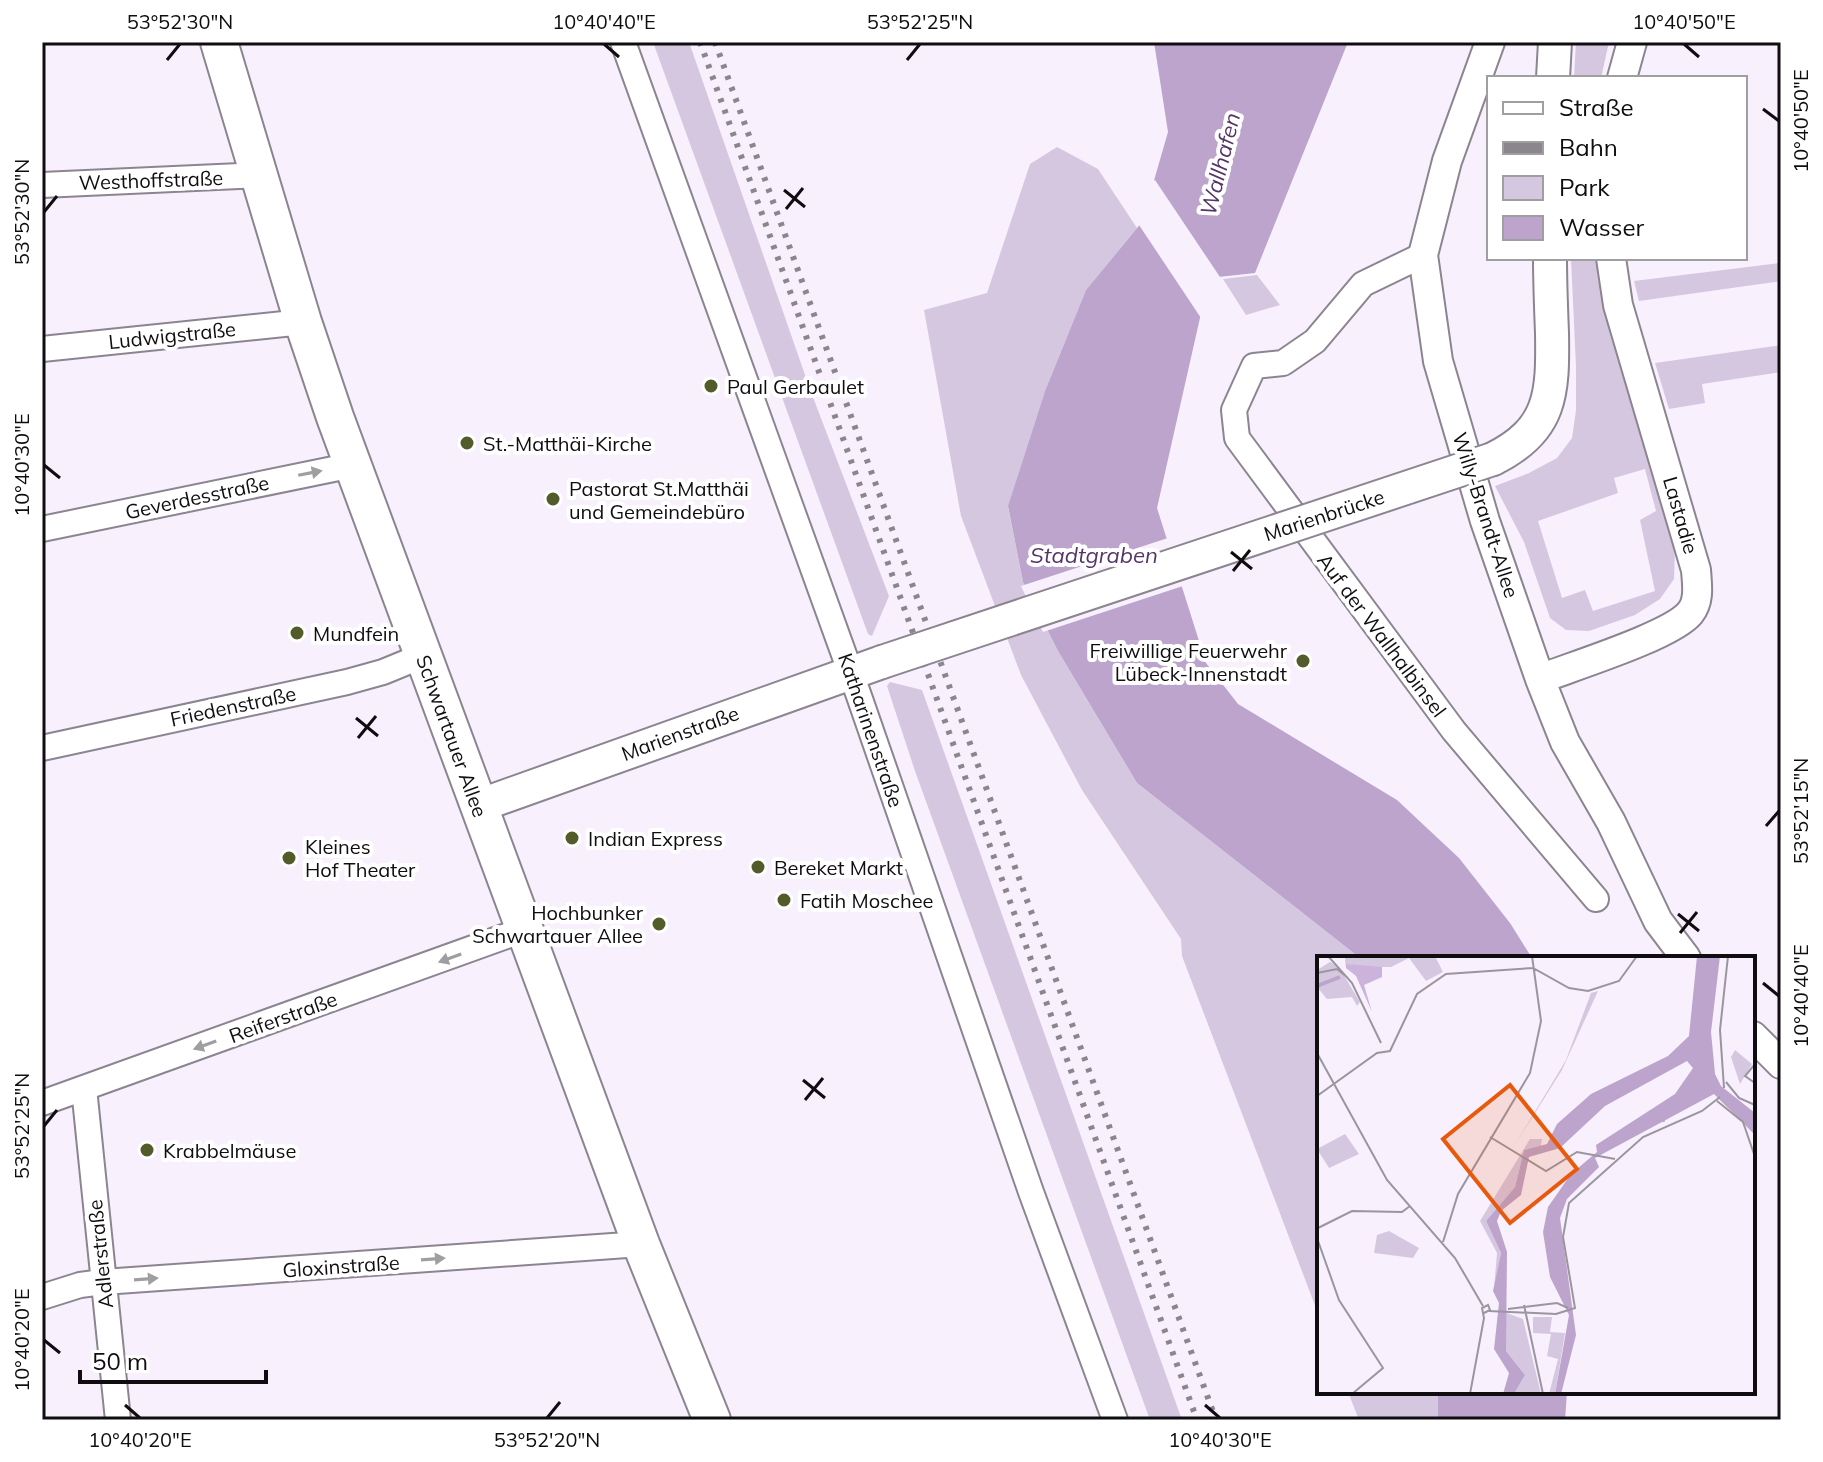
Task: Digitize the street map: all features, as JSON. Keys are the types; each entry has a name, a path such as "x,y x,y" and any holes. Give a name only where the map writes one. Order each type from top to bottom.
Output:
{"main road":[{"name":"Schwartauer Allee","path":"219,42 303,322 353,465 641,1244 712,1420"},
{"path":"1553,76 1555,42"},
{"name":"Marienbrücke","path":"882,662 1493,459 1513,449 1527,437 1548,400 1553,380 1550,260"},
{"name":"Marienstraße","path":"478,806 882,662"}],"street":[{"name":"Katharinenstraße","path":"623,42 851,673 1031,1192 1115,1420"},
{"path":"1623,76 1632,42"},
{"name":"Willy-Brandt-Allee","path":"1490,43 1447,161 1423,255 1438,361 1485,521 1565,742 1611,822 1658,921 1684,956"},
{"name":"Westhoffstraße","path":"42,185 260,175"},
{"name":"Auf der Wallhalbinsel","path":"1423,255 1363,284 1315,341 1283,363 1254,366 1234,410 1237,438 1454,731 1596,899"},
{"name":"Lastadie","path":"1540,679 1668,630 1692,610 1696,598 1696,570 1618,305 1611,260"},
{"name":"Ludwigstraße","path":"42,349 303,322"},
{"name":"Geverdesstraße","path":"42,529 353,465"},
{"name":"Friedenstraße","path":"42,748 347,682 422,656"},
{"name":"Reiferstraße","path":"42,1103 523,930"},
{"path":"1755,1038 1781,1064"},
{"name":"Adlerstraße","path":"84,1088 118,1420"},
{"name":"Gloxinstraße","path":"42,1297 80,1285 103,1282 641,1244"}],"green space":[{"path":"653,42 689,42 811,392 889,596 872,636 868,634"},
{"path":"1576,42 1609,42 1601,76 1574,76"},
{"path":"1057,147 1098,169 1137,228 1086,290 1045,391 1008,507 1023,582 1058,651 1137,783 1357,956 1317,956 1317,1311 1182,956 1181,939 1082,790 1021,675 961,516 924,310 987,293 1030,164"},
{"path":"1571,260 1597,260 1598,279 1675,549 1674,579 1660,599 1635,615 1589,631 1566,630 1550,618 1524,542 1495,486 1557,458 1572,438 1576,410","holes":["1645,469 1656,511 1640,520 1655,591 1593,611 1585,590 1562,598 1538,521 1618,493 1614,478"]},
{"path":"1781,263 1781,281 1639,301 1634,281"},
{"path":"1257,275 1280,305 1246,315 1223,279"},
{"path":"1781,345 1781,372 1702,384 1705,403 1669,409 1655,363"},
{"path":"890,682 922,690 1182,1420 1150,1420 915,771 887,686"},
{"path":"1349,1394 1438,1394 1438,1420 1359,1420"}],"water":[{"name":"Stadtgraben","path":"1154,42 1348,42 1255,273 1209,278 1157,508 1206,663 1238,704 1397,800 1459,858 1510,923 1531,956 1357,956 1137,783 1058,651 1023,582 1008,506 1045,391 1086,290 1142,222 1168,132"},
{"path":"1438,1394 1567,1394 1565,1420 1438,1420"}],"pier":[{"path":"1155,180 1222,280 1212,281 1203,321 1137,222 1149,184"},
{"path":"1171,537 1186,585 1043,632 1021,586"}],"railway":[{"path":"700,42 1197,1420"},
{"path":"715,42 1216,1420"}],"place":[{"name":"Paul Gerbaulet","path":"711,386"},
{"name":"St.-Matthäi-Kirche","path":"467,443"},
{"name":"Pastorat St.Matthäi und Gemeindebüro","path":"553,499"},
{"name":"Mundfein","path":"297,633"},
{"name":"Freiwillige Feuerwehr Lübeck-Innenstadt","path":"1303,661"},
{"name":"Indian Express","path":"572,838"},
{"name":"Kleines Hof Theater","path":"289,858"},
{"name":"Bereket Markt","path":"758,867"},
{"name":"Fatih Moschee","path":"784,900"},
{"name":"Hochbunker Schwartauer Allee","path":"659,924"},
{"name":"Krabbelmäuse","path":"147,1150"}],"water label":[{"name":"Wallhafen","path":"1220,164"}]}
